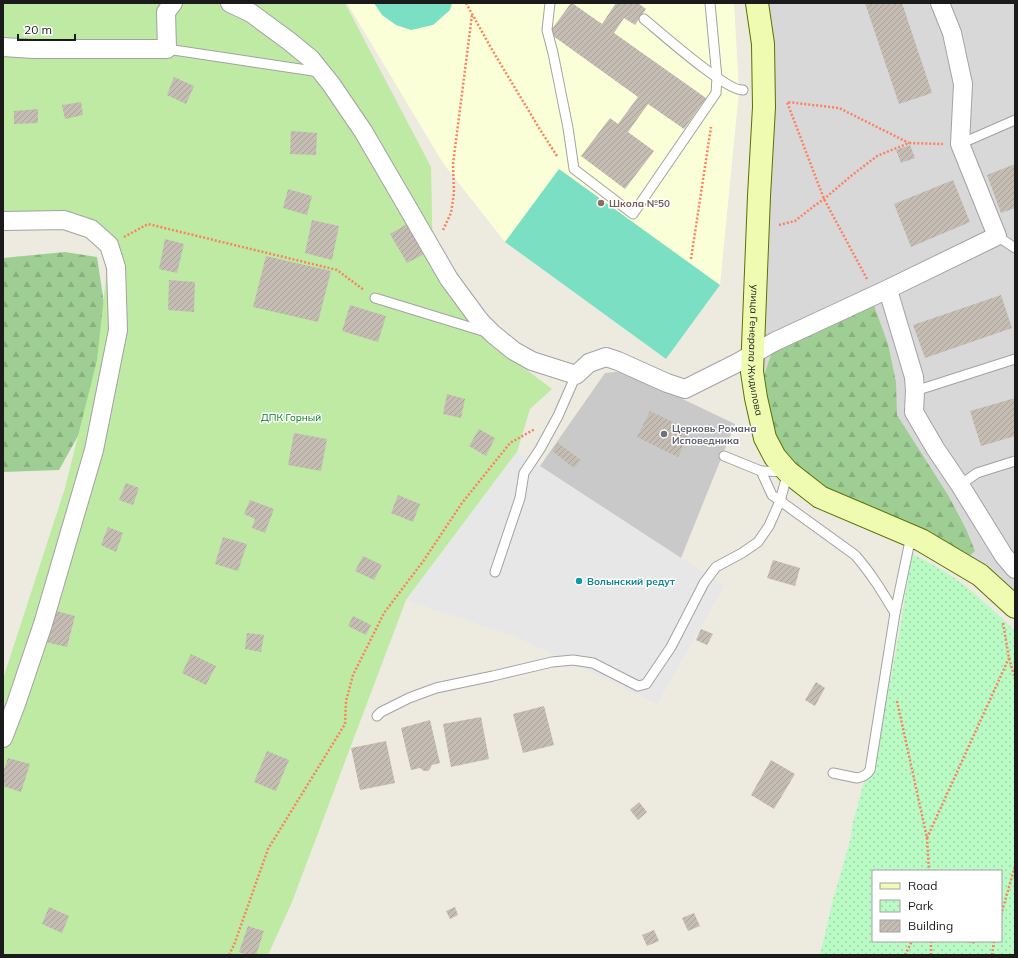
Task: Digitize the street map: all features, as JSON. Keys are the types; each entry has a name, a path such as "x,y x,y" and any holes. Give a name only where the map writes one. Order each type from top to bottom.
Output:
{"main road":[{"name":"улица Генерала Жидилова","path":"757,3 763,44 764,107 758,204 752,355 753,378 764,438 775,457 788,472 820,497 921,540 980,575 1013,603"}],"street":[{"path":"3,47 34,49 167,49 166,12 173,3"},
{"path":"230,3 251,13 289,41 310,59 331,84 363,131 449,279 480,321 493,334 514,350 532,360 576,375 589,364 606,357 685,390 774,342 882,292 997,236 960,144 963,84 952,33 940,3"},
{"path":"3,221 64,220 91,229 108,245 116,267 118,330 94,450 42,624 16,704 3,738"},
{"path":"882,292 914,377 914,412 935,448 1004,556 1015,569"}],"lane":[{"path":"550,3 547,30 568,128 574,169 633,214 716,93 717,78 710,3"},
{"path":"644,19 717,78 739,91 743,90"},
{"path":"167,49 322,73"},
{"path":"960,144 1015,120"},
{"path":"997,236 1015,248"},
{"path":"376,298 493,334"},
{"path":"915,391 1015,359"},
{"path":"495,572 520,498 524,473 540,449 558,416 576,375"},
{"path":"377,716 381,712 409,698 436,688 552,662 573,660 593,663 638,686 646,684 671,647 704,584 716,567 742,553 758,542 769,526 780,501 788,472 762,471 724,456"},
{"path":"960,485 977,473 1015,461"},
{"path":"762,471 772,495 855,555 881,588 895,613"},
{"path":"833,773 861,778 870,770 895,613 911,536"}],"path":[{"path":"466,3 556,155"},
{"path":"430,246 441,235 451,213 454,193 453,164 472,15"},
{"path":"882,292 824,199 787,102 839,108 909,143"},
{"path":"691,259 711,124"},
{"path":"779,225 795,221 877,156 909,143 960,144"},
{"path":"108,245 148,224 337,270 376,298"},
{"path":"229,955 234,945 268,849 345,724 346,701 353,675 384,613 424,560 462,503 510,443 558,416"},
{"path":"1013,603 1002,615 1009,658 1015,680"},
{"path":"927,838 1009,658"},
{"path":"896,700 927,838 929,870"},
{"path":"1002,912 1015,866"},
{"path":"905,955 912,942"},
{"path":"931,942 931,955"},
{"path":"992,955 994,942"}],"shaded area":[{"name":"Школа №50","path":"347,3 734,3 739,91 720,285 666,359 505,242 443,163"},
{"path":"748,3 1015,3 1015,607 763,438 758,194 752,37"},
{"path":"624,371 735,424 681,558 540,466 605,373"},
{"path":"517,452 725,585 657,704 517,637 406,600"}],"green space":[{"name":"ДПК Горный","path":"3,3 345,3 431,167 433,267 482,336 552,389 530,409 517,452 406,600 292,902 268,955 3,955 3,679 65,488 97,360 107,269 105,250 92,235 63,223 3,224"},
{"path":"374,3 452,3 450,10 433,25 411,30 396,25 382,15"},
{"path":"559,169 720,285 666,359 505,242"},
{"path":"65,252 97,257 108,330 88,418 59,470 3,472 3,258"},
{"path":"873,303 888,344 896,382 897,415 948,495 966,529 975,551 967,558 812,485 790,468 764,413 762,381 772,352"},
{"path":"912,554 939,568 959,581 985,602 1015,631 1015,955 820,955 833,900 850,841 853,822 888,692"}],"building":[{"path":"571,3 602,24 616,3 638,3 646,9 635,25 624,18 614,33 706,98 684,129 648,104 628,132 654,151 625,189 581,156 610,118 618,124 638,97 549,33"},
{"path":"865,3 902,3 932,93 899,104"},
{"path":"174,77 194,86 186,104 167,95"},
{"path":"81,102 83,115 65,119 62,105"},
{"path":"38,109 38,123 14,124 14,111"},
{"path":"291,131 317,133 316,155 290,154"},
{"path":"910,145 915,158 901,163 896,150"},
{"path":"1015,164 1015,208 1001,213 987,175"},
{"path":"953,180 970,222 911,247 894,204"},
{"path":"288,189 312,196 307,215 283,208"},
{"path":"312,220 339,226 332,260 305,253"},
{"path":"407,224 424,254 407,263 390,234"},
{"path":"165,239 184,244 177,273 159,269"},
{"path":"266,256 331,271 318,322 253,307"},
{"path":"169,280 195,282 194,312 168,310"},
{"path":"1001,295 1012,328 925,358 913,325"},
{"path":"350,305 386,316 378,342 342,331"},
{"path":"447,394 465,399 461,418 443,414"},
{"path":"1015,398 1015,436 981,446 970,411"},
{"name":"Церковь Романа Исповедника","path":"650,411 691,431 678,457 637,437"},
{"path":"479,429 495,438 486,456 469,446"},
{"path":"294,433 327,439 321,471 288,465"},
{"path":"558,443 581,460 574,468 552,451"},
{"path":"126,483 139,488 133,505 119,500"},
{"path":"398,495 420,504 413,522 391,513"},
{"path":"250,500 274,509 265,533 252,528 255,519 244,514"},
{"path":"108,527 123,533 116,552 101,545"},
{"path":"223,537 247,544 238,571 215,564"},
{"path":"363,556 382,565 374,580 355,571"},
{"path":"773,560 800,568 795,586 767,578"},
{"path":"49,609 75,616 67,647 41,641"},
{"path":"353,616 371,625 366,635 348,626"},
{"path":"701,629 713,634 707,645 696,640"},
{"path":"247,633 264,635 261,652 245,649"},
{"path":"191,654 216,666 206,685 182,673"},
{"path":"816,682 825,688 815,706 805,700"},
{"path":"544,706 554,745 523,753 513,714"},
{"path":"481,717 489,759 451,767 443,724"},
{"path":"430,720 440,763 432,765 428,771 424,771 420,768 411,770 401,728"},
{"path":"386,741 395,783 360,790 351,748"},
{"path":"267,751 289,760 276,791 254,782"},
{"path":"8,758 30,764 21,792 3,786 3,773"},
{"path":"771,760 795,774 774,809 751,795"},
{"path":"639,802 647,812 638,820 630,810"},
{"path":"49,907 69,916 62,933 42,924"},
{"path":"455,907 458,915 450,919 446,911"},
{"path":"694,913 700,926 688,931 682,918"},
{"path":"248,926 264,931 256,955 247,955 239,952"},
{"path":"654,930 659,941 647,946 642,935"}],"place":[{"name":"Школа №50","path":"601,203"},
{"name":"Церковь Романа Исповедника","path":"664,434"},
{"name":"Волынский редут","path":"579,581"}]}
